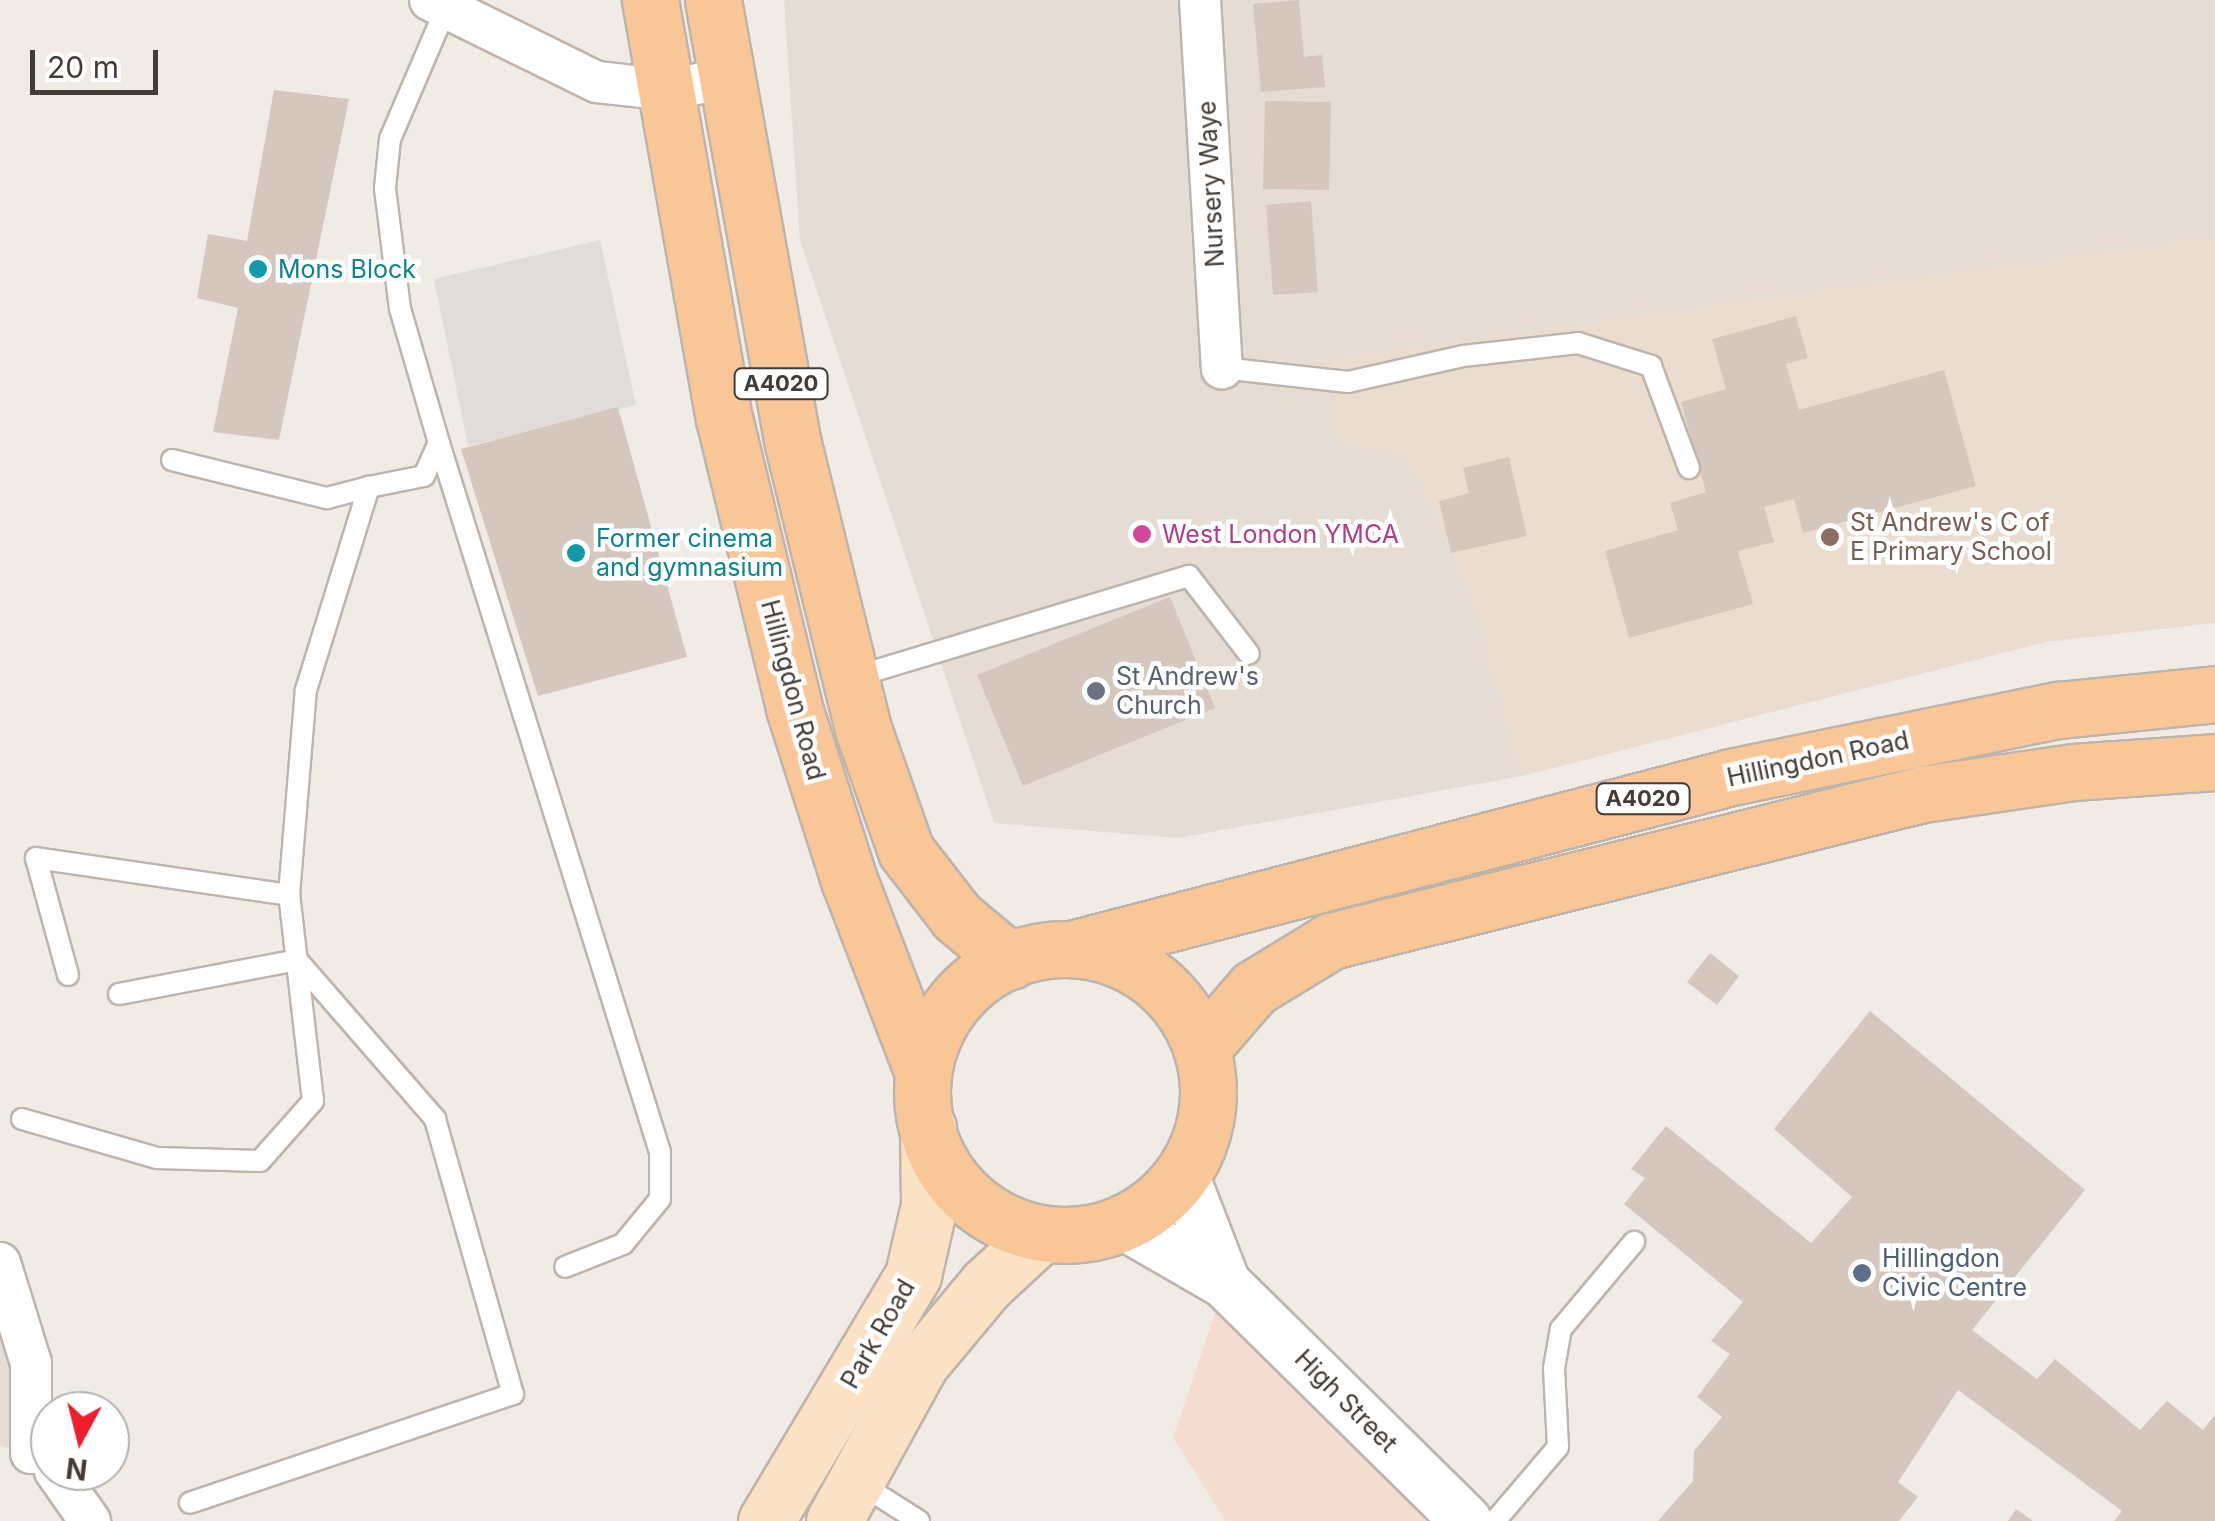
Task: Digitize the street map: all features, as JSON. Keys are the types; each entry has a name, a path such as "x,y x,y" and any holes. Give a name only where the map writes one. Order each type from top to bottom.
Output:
{"main road":[{"name":"Hillingdon Road","path":"650,0 669,90 724,418 794,708 849,880 923,1073"},
{"name":"A4020","path":"714,0 793,444 851,678 906,851 956,917 1010,961"},
{"name":"Hillingdon Road","path":"1079,947 1731,776 2058,710 2215,694"},
{"name":"A4020","path":"1202,1048 1254,988 1331,942 1677,851 1923,794 2073,772 2215,762"},
{"name":"A4020","path":"1079,947 1118,954 1162,982 1192,1022 1202,1048 1208,1098 1196,1148 1182,1172 1125,1225 1039,1236 1004,1225 953,1187 928,1128 923,1073 938,1023 970,984 1010,961 1079,947"},
{"name":"Park Road","path":"766,1521 912,1276 929,1205 928,1128"},
{"name":"Park Road","path":"843,1500 921,1363 986,1285 1039,1236"}],"street":[{"name":"Nursery Waye","path":"1200,0 1222,368"},
{"path":"438,3 496,38 584,79 669,90 725,78"},
{"path":"1182,1172 1225,1283"},
{"path":"1125,1225 1225,1283"},
{"path":"0,1263 30,1364 31,1391"},
{"name":"High Street","path":"1225,1283 1466,1521"},
{"path":"62,1491 90,1521"}],"lane":[{"path":"438,3 390,138 385,188 400,309 660,1152 660,1199 624,1244 564,1268"},
{"path":"1222,368 1348,382 1463,356 1578,342 1651,366 1690,468"},
{"path":"172,460 327,498 424,476 439,443"},
{"path":"22,1118 158,1158 260,1160 313,1100 289,895 306,690 369,488"},
{"path":"851,678 1189,576 1249,654"},
{"path":"68,976 36,858 289,895"},
{"path":"119,994 297,960"},
{"path":"190,1504 513,1394 435,1119 297,960"},
{"path":"1495,1521 1558,1447 1554,1368 1561,1329 1634,1242"},
{"path":"843,1500 920,1521"}],"shaded area":[{"path":"784,0 2215,0 2215,238 1269,367 1335,390 1339,443 1403,454 1417,474 1474,601 1522,776 1178,838 994,823 800,240"},
{"name":"St Andrew's C of E Primary School","path":"2215,238 2215,623 2046,642 1522,776 1474,601 1417,474 1403,454 1339,443 1335,390 1282,389 1268,367"},
{"path":"600,240 636,405 468,446 434,279"},
{"path":"0,1275 29,1452 0,1446"},
{"path":"1225,1283 1469,1521 1226,1521 1173,1438"}],"building":[{"path":"1299,0 1304,57 1322,55 1325,87 1261,92 1253,4"},
{"name":"Mons Block","path":"274,90 349,99 279,440 213,432 238,308 197,298 208,234 247,241"},
{"path":"1265,101 1331,102 1329,190 1263,189"},
{"path":"1311,201 1318,292 1273,295 1266,205"},
{"path":"1796,316 1808,358 1786,364 1799,410 1944,370 1976,486 1803,533 1794,499 1764,507 1774,542 1738,551 1753,604 1629,638 1605,551 1678,530 1670,503 1706,492 1681,402 1726,389 1712,339"},
{"name":"Former cinema and gymnasium","path":"618,407 687,657 538,696 461,449"},
{"path":"1509,457 1527,536 1451,553 1439,501 1469,493 1463,468"},
{"name":"St Andrew's Church","path":"1170,597 1215,708 1023,786 977,675"},
{"path":"1710,953 1739,976 1717,1005 1687,982"},
{"name":"Hillingdon Civic Centre","path":"1870,1011 2085,1190 1972,1330 2037,1379 2055,1359 2140,1430 2167,1401 2203,1430 2215,1415 2215,1521 2114,1521 2122,1511 1958,1390 1898,1482 1918,1497 1899,1521 1658,1521 1693,1481 1694,1451 1722,1417 1697,1397 1730,1354 1711,1341 1743,1302 1624,1204 1645,1178 1631,1169 1666,1126 1811,1243 1852,1197 1774,1129"},
{"path":"2016,1509 2033,1521 2008,1521"}],"place":[{"name":"Mons Block","path":"258,269"},
{"name":"West London YMCA","path":"1142,534"},
{"name":"St Andrew's C of E Primary School","path":"1830,537"},
{"name":"Former cinema and gymnasium","path":"576,553"},
{"name":"St Andrew's Church","path":"1096,691"},
{"name":"Hillingdon Civic Centre","path":"1862,1273"}]}
